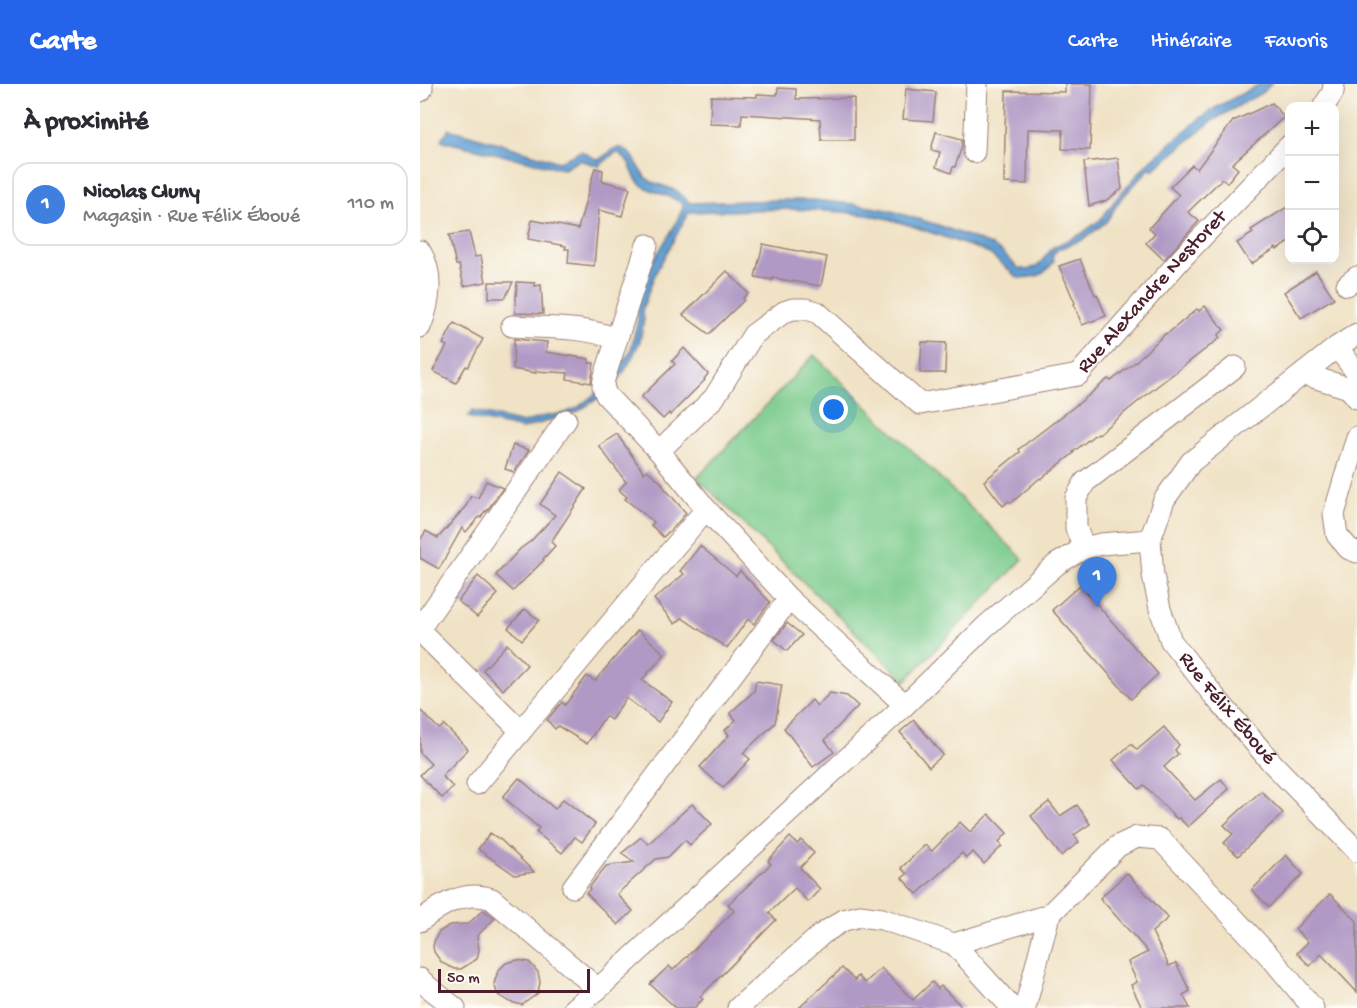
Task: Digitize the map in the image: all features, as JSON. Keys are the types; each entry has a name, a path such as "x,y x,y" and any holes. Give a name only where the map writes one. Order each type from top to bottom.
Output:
{"street":[{"path":"420,91 422,84"},
{"path":"974,152 976,84"},
{"path":"1327,102 1333,92 1334,84"},
{"name":"Rue Alexandre Nestoret","path":"659,451 714,398 753,335 784,312 793,309 816,312 920,404 1078,375 1183,257 1285,150"},
{"path":"646,245 604,379 603,386 606,395 659,451 706,509 789,598 905,705"},
{"path":"420,251 425,259 429,277 429,296 420,327"},
{"path":"512,326 583,329 617,339"},
{"path":"574,1008 598,989 905,705 985,627 1057,564 1084,548 1101,544 1150,540 1164,500 1191,462 1337,347 1357,334"},
{"path":"1337,347 1357,373"},
{"path":"1084,548 1077,528 1076,498 1085,482 1235,367"},
{"path":"1304,374 1349,388 1357,398"},
{"path":"521,732 420,630 566,420"},
{"path":"1357,437 1334,514 1337,535 1349,549 1357,552"},
{"path":"477,784 706,509"},
{"name":"Rue Félix Éboué","path":"1150,540 1153,575 1160,609 1171,641 1215,698 1273,764 1357,850"},
{"path":"573,887 789,598"},
{"path":"954,944 1049,915 1118,846 1137,837 1160,839 1273,960 1313,1008"},
{"path":"420,921 450,901 461,897 474,895 492,899 598,989"},
{"path":"1025,1008 1049,915"},
{"path":"738,1008 822,934 843,920 860,916 882,918 954,944 1012,1008"},
{"path":"420,979 455,1008"}],"green space":[{"path":"814,355 1023,559 905,681 697,478"}],"water":[{"path":"1260,84 1271,84 1263,92 1212,121 1153,170 1150,168 1120,200 1106,222 1084,239 1058,249 1052,256 1054,261 1050,266 1043,273 1035,276 1018,278 984,251 881,217 791,209 689,212 655,274 642,310 644,319 640,341 614,388 577,412 522,429 468,417 472,411 523,423 565,413 577,408 610,382 630,352 638,319 637,307 646,272 673,229 683,204 640,184 629,163 619,153 615,153 599,166 579,160 564,169 442,141 441,139 449,129 559,162 581,151 598,160 616,148 622,148 632,155 645,177 677,191 690,203 814,200 888,210 938,225 991,245 1018,268 1027,270 1038,266 1053,247 1081,234 1101,219 1147,164 1198,120"}],"building":[{"path":"1065,84 1092,84 1090,150 1062,149 1063,130 1028,129 1027,184 1004,183 1006,91 1065,92"},
{"path":"778,88 796,89 796,99 854,98 854,140 821,140 820,119 742,114 741,125 710,124 711,96 777,95"},
{"path":"906,89 936,92 933,121 903,119"},
{"path":"1272,103 1284,117 1232,164 1238,169 1227,183 1222,179 1188,212 1199,221 1164,260 1146,243 1155,233 1149,228 1179,195 1170,187 1192,165 1197,169 1233,121"},
{"path":"936,132 962,139 962,146 951,173 936,167 940,152 931,150"},
{"path":"1118,158 1122,189 1105,201 1089,206 1084,162"},
{"path":"595,168 603,170 602,181 630,188 622,216 599,210 594,266 568,263 569,249 565,249 566,246 528,239 532,220 578,229"},
{"path":"1285,208 1285,245 1277,250 1276,248 1251,264 1237,243 1253,233 1251,230"},
{"path":"469,232 475,257 481,256 486,282 464,286 449,235"},
{"path":"763,244 827,257 821,286 755,277"},
{"path":"1080,259 1106,316 1082,325 1059,266"},
{"path":"727,271 748,293 743,298 744,300 709,334 683,315"},
{"path":"1316,271 1334,298 1301,318 1284,292"},
{"path":"489,282 513,282 505,298 489,298"},
{"path":"517,282 541,285 543,314 515,313"},
{"path":"1205,306 1224,330 1218,335 1220,338 1011,503 1009,501 1003,506 984,481 1020,452 1019,449 1108,379 1111,381 1134,363 1166,333 1197,309 1199,311"},
{"path":"454,323 483,339 468,367 466,366 456,383 433,371 447,346 443,344"},
{"path":"514,339 547,342 546,352 589,359 589,363 594,363 591,383 567,379 568,373 536,371 536,373 513,369"},
{"path":"922,342 946,343 945,373 920,373"},
{"path":"684,348 708,374 705,380 670,415 669,413 663,419 641,397 675,364 672,361"},
{"path":"617,434 644,473 647,470 663,484 686,513 663,537 651,525 654,522 625,499 627,497 619,490 626,482 599,446"},
{"path":"513,445 529,450 514,472 505,469"},
{"path":"562,472 586,489 551,542 555,546 513,591 496,575 555,515 540,504"},
{"path":"486,481 503,488 486,512 466,532 462,528 439,569 420,558 420,540 426,531 438,538 466,506 471,496 478,498"},
{"path":"700,546 736,576 740,571 770,602 754,624 748,619 727,648 682,618 675,624 654,599 684,574 680,571"},
{"path":"478,576 498,594 477,617 458,601"},
{"path":"1080,585 1158,674 1131,699 1052,610"},
{"path":"525,609 539,620 522,640 508,628"},
{"path":"787,623 802,635 787,651 774,640"},
{"path":"638,630 665,654 642,680 672,702 658,722 626,698 611,720 605,716 587,744 558,726 555,729 547,720 562,702 565,705 587,676 595,681"},
{"path":"507,644 527,665 503,690 483,670"},
{"path":"756,681 782,685 775,723 743,753 750,759 723,788 700,767 729,735 725,730 736,720 730,713 754,691"},
{"path":"830,693 847,696 858,706 825,740 834,752 813,767 784,728 812,700 817,706"},
{"path":"420,710 439,729 444,725 468,749 442,776 453,787 442,798 420,775 431,764 420,753"},
{"path":"914,720 943,755 929,767 900,732"},
{"path":"1164,727 1179,745 1175,750 1178,754 1164,767 1195,800 1221,779 1229,789 1188,827 1179,818 1177,819 1144,785 1139,789 1113,760 1131,744 1137,750"},
{"path":"519,778 555,809 563,799 595,824 582,842 575,837 562,853 536,832 539,828 503,797"},
{"path":"1261,791 1283,813 1238,856 1224,843 1233,834 1224,825"},
{"path":"1049,802 1060,816 1077,805 1090,824 1074,835 1079,842 1061,856 1031,816"},
{"path":"692,804 712,824 690,845 685,840 668,857 656,859 617,894 633,911 618,925 586,893 589,888 606,866 634,862 622,853 641,837 648,844"},
{"path":"989,814 1007,833 999,842 1002,846 984,864 973,852 966,858 962,853 917,894 902,878 907,874 901,868 925,845 932,851 960,822 970,832"},
{"path":"490,833 501,840 534,872 515,875 478,849"},
{"path":"790,837 797,844 801,840 814,853 800,868 820,889 808,902 795,888 769,913 776,920 700,997 703,999 694,1008 676,1008 650,984 669,966 673,970 734,911 728,904 771,864 768,861"},
{"path":"1286,855 1303,874 1269,907 1252,890"},
{"path":"1127,873 1168,918 1152,932 1169,966 1176,963 1190,991 1183,995 1190,1008 1142,1008 1131,985 1137,982 1128,962 1148,952 1100,898"},
{"path":"1330,894 1357,921 1357,992 1321,954 1310,966 1297,953 1308,942 1295,929"},
{"path":"483,910 495,918 477,936 479,950 477,959 461,969 454,969 442,963 434,952 433,946 439,932 450,925 468,924"},
{"path":"517,960 529,962 538,972 540,982 538,993 522,1005 510,1002 498,995 494,984 498,971 506,963"},
{"path":"842,968 855,980 858,976 865,983 881,968 913,1000 932,982 938,989 941,986 963,1008 799,1008"}],"place":[{"name":"Nicolas Cluny","path":"1097,607"}]}
